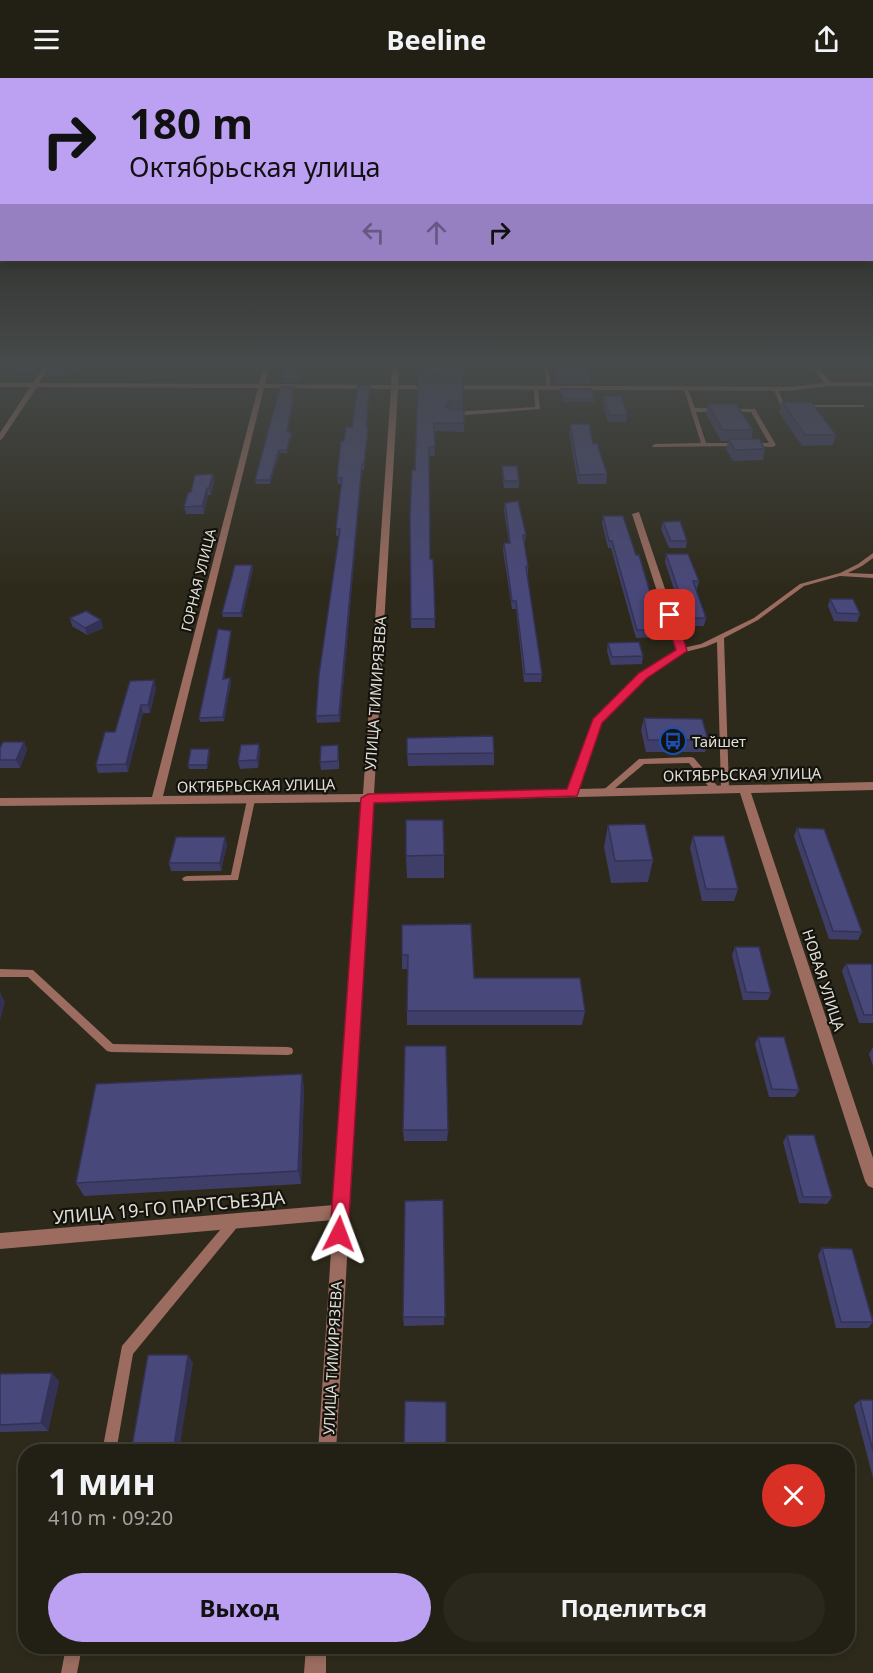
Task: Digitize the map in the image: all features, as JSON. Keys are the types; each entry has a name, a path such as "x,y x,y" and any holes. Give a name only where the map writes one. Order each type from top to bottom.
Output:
{"street":[{"name":"ГОРНАЯ УЛИЦА","path":"156,801 248,439"},
{"name":"УЛИЦА ТИМИРЯЗЕВА","path":"327,1444 340,1212 392,439"},
{"path":"572,793 597,722 643,676 681,651 636,514"},
{"name":"ОКТЯБРЬСКАЯ УЛИЦА","path":"0,802 368,798 873,786"},
{"name":"НОВАЯ УЛИЦА","path":"744,789 873,1181"},
{"name":"УЛИЦА 19-ГО ПАРТСЪЕЗДА","path":"0,1241 340,1212"},
{"path":"315,1673 316,1654"}],"lane":[{"path":"702,439 704,445"},
{"path":"655,446 773,445 770,439"},
{"path":"681,651 703,646 756,619 802,585 842,574 860,566 873,555"},
{"path":"842,574 873,576"},
{"path":"720,637 721,790"},
{"path":"604,793 642,761 690,760 721,790"},
{"path":"187,879 235,878 251,800"},
{"path":"0,973 30,973 111,1048 288,1051"},
{"path":"110,1444 127,1351 235,1221"},
{"path":"69,1673 73,1654"}],"building":[{"path":"266,439 289,439 287,450 279,450 270,480 255,480"},
{"path":"367,439 364,464 362,464 339,715 316,716 319,675 340,529 336,529 342,478 337,478 341,441"},
{"path":"416,439 435,439 435,447 429,447 430,559 433,559 435,619 411,619 410,514 412,470 415,470"},
{"path":"573,439 592,439 593,444 597,443 607,474 579,475"},
{"path":"728,439 759,439 765,449 735,450"},
{"path":"502,466 517,466 519,481 504,481"},
{"path":"213,474 202,506 184,507 195,475"},
{"path":"518,501 526,535 523,535 528,567 526,567 542,674 525,674 516,601 512,601 504,543 510,543 505,503"},
{"path":"603,516 623,516 636,555 639,555 661,630 637,630"},
{"path":"680,521 687,541 671,541 663,522"},
{"path":"666,554 688,554 699,581 693,581 706,618 688,618"},
{"path":"235,565 252,565 241,613 222,613"},
{"path":"830,599 853,599 860,614 837,613"},
{"path":"86,611 101,620 85,628 70,618"},
{"path":"218,629 231,631 223,679 230,678 223,717 199,718"},
{"path":"639,642 643,656 612,657 608,643"},
{"path":"154,680 148,705 141,705 126,764 96,765 105,732 115,732 130,681"},
{"path":"644,718 702,719 708,740 648,740"},
{"path":"493,736 494,753 407,754 407,738"},
{"path":"3,742 24,742 16,760 0,760 0,748"},
{"path":"259,744 257,760 238,761 241,745"},
{"path":"338,745 338,761 320,762 321,746"},
{"path":"191,749 209,749 207,765 188,765"},
{"path":"406,820 443,820 444,855 406,856"},
{"path":"645,824 653,860 615,861 608,825"},
{"path":"797,828 824,829 862,932 833,931"},
{"path":"693,836 724,836 738,889 706,889"},
{"path":"176,837 225,837 220,863 169,863"},
{"path":"471,924 474,978 580,978 585,1011 407,1011 408,955 402,955 402,925"},
{"path":"735,947 759,947 771,993 746,992"},
{"path":"846,964 872,964 873,1015 864,1015"},
{"path":"758,1037 784,1037 799,1090 772,1089"},
{"path":"405,1046 446,1046 448,1130 403,1130"},
{"path":"302,1074 298,1171 76,1183 96,1084"},
{"path":"787,1135 814,1135 832,1197 803,1197"},
{"path":"443,1200 445,1317 403,1317 405,1201"},
{"path":"822,1248 852,1249 873,1322 841,1322"},
{"path":"148,1355 188,1355 174,1444 132,1444"},
{"path":"52,1373 41,1423 0,1425 0,1374"},
{"path":"860,1400 873,1400 873,1451"},
{"path":"405,1401 446,1402 446,1444 404,1444"}],"place":[{"name":"Тайшет","path":"673,741"}],"route":[{"path":"339,1234 368,798 572,793 597,722 643,676 681,651 670,615"}]}
